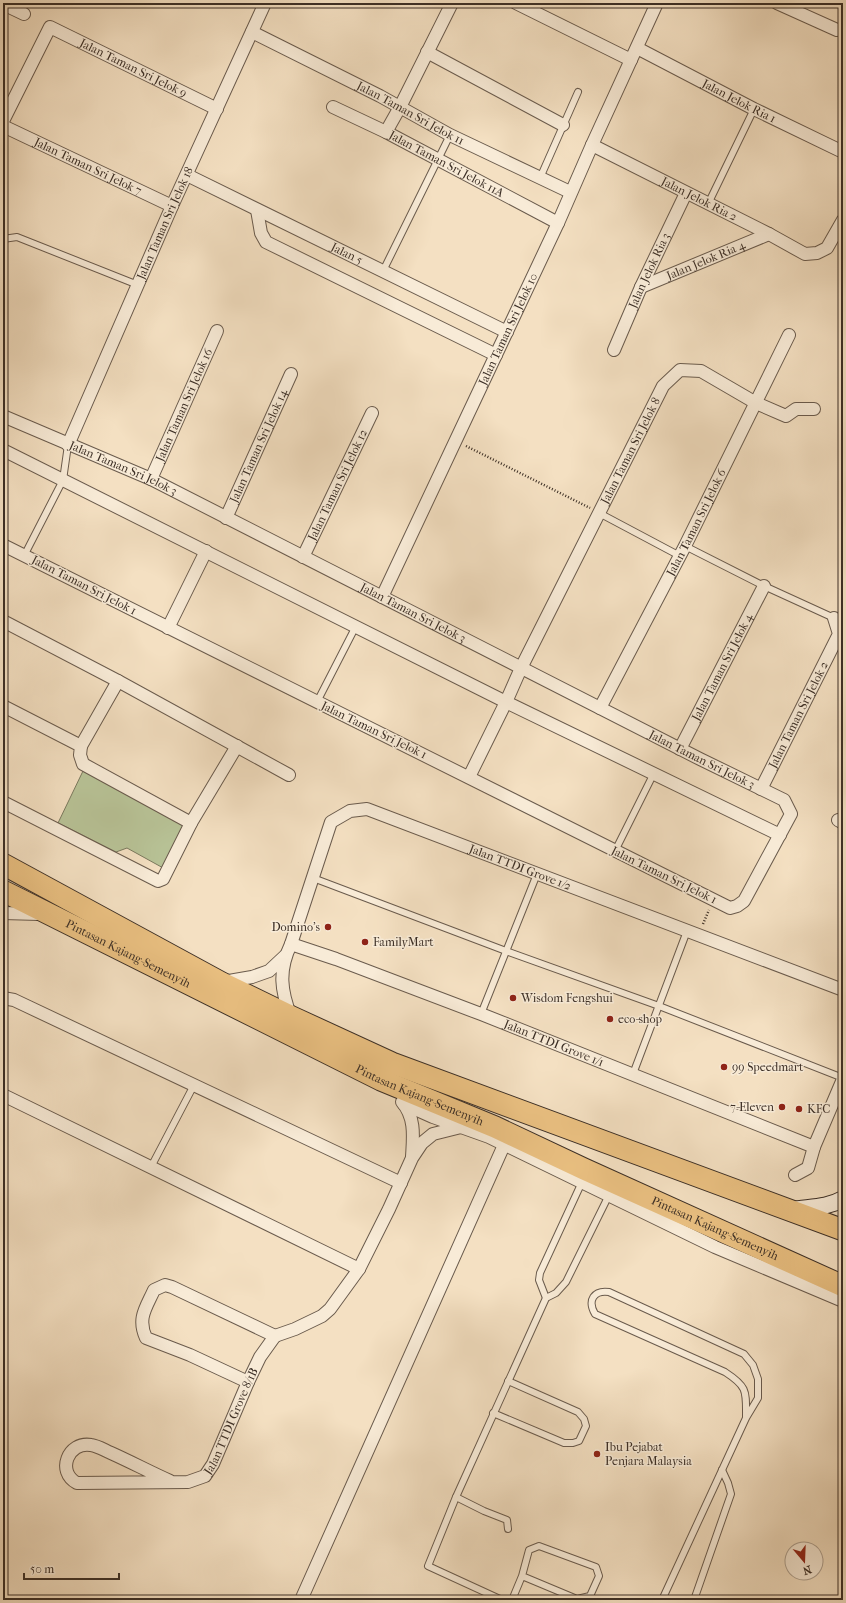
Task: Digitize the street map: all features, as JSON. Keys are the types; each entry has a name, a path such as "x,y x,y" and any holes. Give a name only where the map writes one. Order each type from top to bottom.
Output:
{"highway":[{"name":"Pintasan Kajang-Semenyih","path":"3,864 222,983 392,1063 838,1229"},
{"name":"Pintasan Kajang-Semenyih","path":"3,891 381,1080 495,1127 584,1169 772,1253 842,1289"}],"street":[{"path":"386,132 452,3"},
{"name":"Jalan Taman Sri Jelok 10","path":"382,597 558,223 570,192 657,3"},
{"path":"777,3 837,30"},
{"path":"3,4 24,14"},
{"name":"Jalan Taman Sri Jelok 18","path":"68,445 172,206 252,32 261,4"},
{"path":"522,4 631,60"},
{"name":"Jalan Taman Sri Jelok 9","path":"3,121 50,27 217,109"},
{"name":"Jalan Taman Sri Jelok 11","path":"252,32 400,107 450,135 570,192"},
{"name":"Jalan Jelok Ria 1","path":"637,48 754,109 843,152"},
{"path":"426,52 564,125"},
{"name":"Jalan Taman Sri Jelok 11A","path":"333,107 386,132 558,223"},
{"name":"Jalan Taman Sri Jelok 7","path":"3,126 172,206"},
{"name":"Jalan Jelok Ria 2","path":"592,145 806,254 817,253 827,248 843,220"},
{"name":"Jalan 5","path":"187,175 507,332"},
{"name":"Jalan Jelok Ria 3","path":"614,350 641,287 686,193"},
{"path":"257,210 261,233 266,242 496,355"},
{"name":"Jalan Jelok Ria 4","path":"641,287 769,234"},
{"name":"Jalan Taman Sri Jelok 16","path":"151,479 217,332"},
{"name":"Jalan Taman Sri Jelok 6","path":"600,708 682,551 789,335"},
{"name":"Jalan Taman Sri Jelok 8","path":"469,777 521,668 663,386 680,370 701,371 756,403 786,416 796,409 814,408"},
{"name":"Jalan Taman Sri Jelok 14","path":"226,518 291,374"},
{"name":"Jalan Taman Sri Jelok 12","path":"303,557 372,412"},
{"name":"Jalan Taman Sri Jelok 3","path":"3,416 68,445 151,479 680,749 784,800 790,814 744,901"},
{"path":"3,450 506,702 780,835"},
{"name":"Jalan Taman Sri Jelok 1","path":"3,545 730,908 737,906 744,901"},
{"path":"168,628 206,551"},
{"name":"Jalan Taman Sri Jelok 4","path":"680,749 764,586"},
{"name":"Jalan Taman Sri Jelok 2","path":"761,790 838,634 834,618"},
{"path":"3,621 118,681 289,775"},
{"path":"118,681 81,746 80,755 83,764 191,823"},
{"path":"3,706 81,746"},
{"path":"3,802 158,881 163,879 191,823 237,746"},
{"name":"Jalan TTDI Grove 1/2","path":"285,956 291,944 331,822 350,812 367,809 843,990"},
{"path":"3,912 51,914"},
{"name":"Jalan TTDI Grove 1/1","path":"291,944 336,959 481,1014 814,1147"},
{"path":"222,983 252,977 269,971 285,956"},
{"path":"285,956 282,981 284,999 292,1017"},
{"path":"3,998 14,1000 401,1183"},
{"path":"795,1175 808,1168 814,1147 843,1079"},
{"path":"381,1080 404,1104 411,1117 414,1133 412,1158"},
{"path":"3,1095 359,1269"},
{"path":"404,1104 504,1145 715,1247 842,1289"},
{"path":"248,1382 190,1355 146,1338 141,1320 154,1290 165,1286 172,1287 275,1336 295,1329 322,1316 338,1300 359,1269 412,1158 422,1143 433,1134 462,1127"},
{"path":"301,1600 504,1145"},
{"path":"790,1210 823,1207 835,1204 843,1199"},
{"name":"Jalan TTDI Grove 8/1B","path":"170,1481 123,1458 93,1446 85,1444 72,1450 68,1455 66,1472 70,1478 77,1482 188,1482 205,1476 213,1464 248,1382 260,1358 275,1336"}],"lane":[{"path":"540,178 578,92"},
{"path":"708,204 754,109"},
{"path":"383,271 450,135"},
{"path":"3,239 17,237 138,285"},
{"path":"24,556 63,480 68,445"},
{"path":"599,513 834,618"},
{"path":"317,702 356,626"},
{"path":"615,851 654,773"},
{"path":"481,1014 537,874"},
{"path":"313,878 506,951 659,1006 843,1079"},
{"path":"633,1074 659,1006 693,934"},
{"path":"151,1167 194,1086"},
{"path":"546,1298 539,1280 540,1272 582,1182"},
{"path":"502,1600 428,1566 456,1497 546,1298 556,1293 566,1282 609,1195"},
{"path":"662,1600 746,1418 758,1398 758,1379 753,1365 744,1354 609,1292 602,1291 594,1296 591,1300 591,1307 595,1314 725,1372 740,1382 746,1393 746,1418"},
{"path":"493,1413 564,1443 579,1441 586,1426 584,1419 578,1412 508,1381"},
{"path":"694,1600 731,1494 722,1470"},
{"path":"456,1497 484,1511 507,1520 508,1529"},
{"path":"512,1600 522,1576 530,1550 539,1546 596,1567 599,1576 590,1596 577,1599 522,1576"}],"path":[{"path":"456,441 599,513"},
{"path":"693,934 713,899"}],"green space":[{"path":"83,771 186,824 165,869 127,848 116,852 58,823"}],"place":[{"name":"Domino's","path":"328,927"},
{"name":"FamilyMart","path":"365,942"},
{"name":"Wisdom Fengshui","path":"513,998"},
{"name":"eco-shop","path":"610,1019"},
{"name":"99 Speedmart","path":"724,1067"},
{"name":"7-Eleven","path":"782,1107"},
{"name":"KFC","path":"799,1109"},
{"name":"Ibu Pejabat Penjara Malaysia","path":"597,1454"}]}
